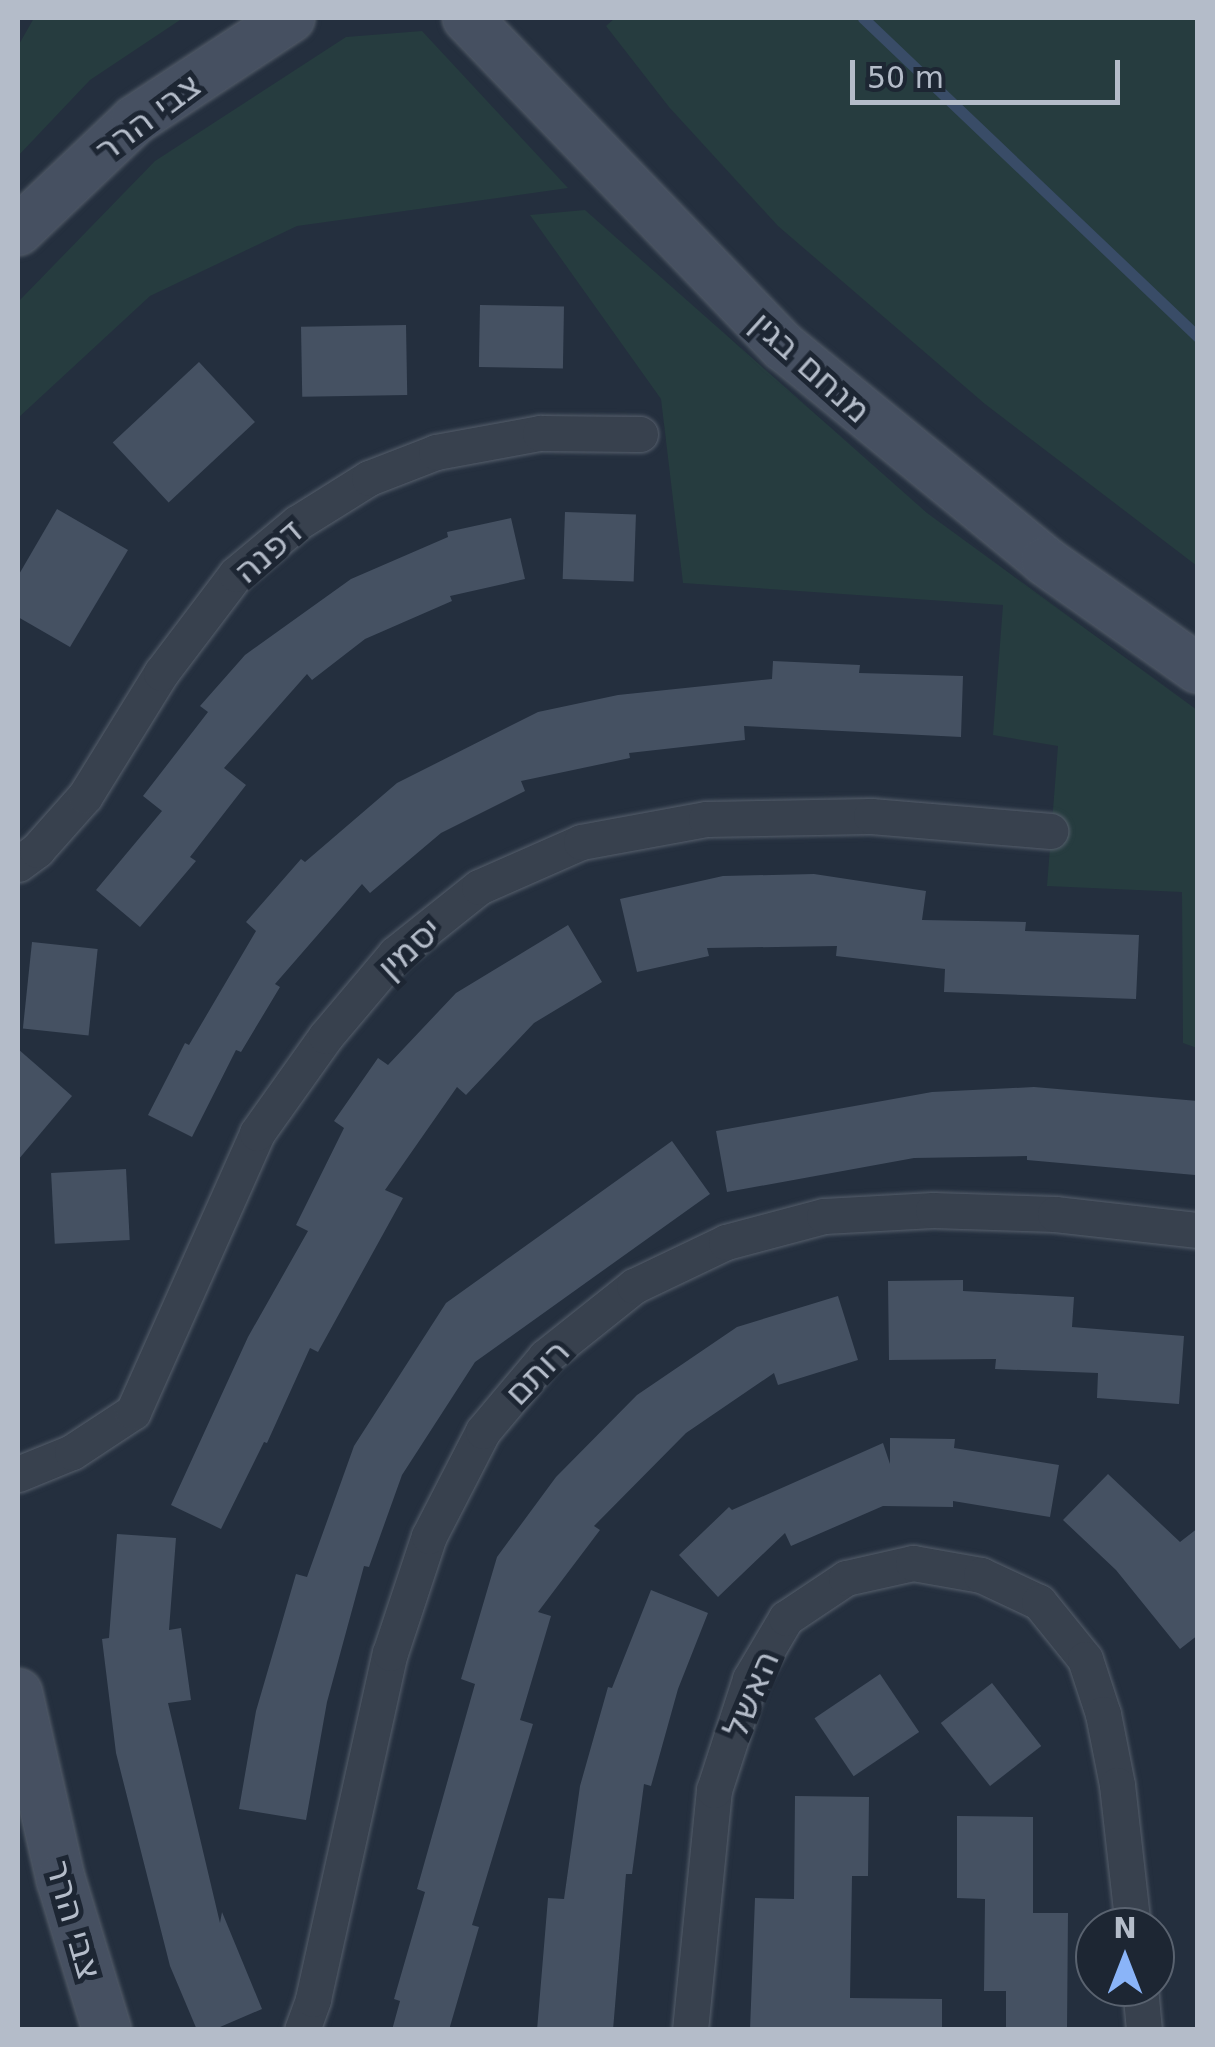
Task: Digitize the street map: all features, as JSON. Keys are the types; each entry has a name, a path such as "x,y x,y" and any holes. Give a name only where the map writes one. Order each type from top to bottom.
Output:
{"street":[{"name":"צבי הרר","path":"18,230 135,120 290,18"},
{"name":"מנחם בגין","path":"467,18 784,347 1045,561 1198,670"},
{"name":"דפנה","path":"18,864 38,850 85,796 161,672 236,574 297,522 369,478 436,452 540,433 640,434"},
{"name":"יסמין","path":"18,1474 72,1452 133,1412 257,1134 326,1036 395,954 479,887 581,842 706,819 870,816 1050,831"},
{"name":"רותם","path":"302,2030 313,1999 390,1653 429,1536 483,1431 545,1357 634,1286 726,1242 824,1216 933,1210 1056,1214 1198,1230"},
{"name":"האשל","path":"690,2030 714,1790 750,1680 786,1618 846,1578 913,1563 981,1575 1039,1602 1085,1659 1103,1714 1117,1785 1131,1907"},
{"name":"צבי הרר","path":"18,1693 61,1880 107,2030"}],"green space":[{"path":"34,18 183,18 90,80 18,156 18,46"},
{"path":"615,18 1197,18 1197,566 985,404 778,226 669,107 606,26"},
{"path":"422,31 568,188 297,226 150,296 18,418 18,302 155,161 346,37"},
{"path":"585,210 927,513 1197,710 1197,1048 1183,1043 1182,892 1047,886 1058,746 993,735 1003,605 683,583 661,399 530,215"}],"building":[{"path":"480,305 564,306 563,368 479,367"},
{"path":"406,325 407,395 302,397 301,327"},
{"path":"199,362 255,422 169,502 113,442"},
{"path":"57,509 128,550 70,647 18,617 18,576"},
{"path":"565,512 636,514 634,581 563,579"},
{"path":"511,518 525,579 450,596 452,601 365,639 312,680 307,674 224,768 246,785 190,857 196,861 140,927 96,890 162,811 143,796 208,712 200,706 245,655 351,579 448,537 447,532"},
{"path":"773,661 860,665 859,673 963,676 961,737 744,726 745,740 629,753 630,758 521,781 525,791 441,833 370,893 362,884 275,984 280,987 241,1052 236,1050 192,1137 148,1115 185,1043 189,1045 256,931 246,922 301,859 305,862 397,783 538,712 618,695 772,679"},
{"path":"814,874 926,891 922,920 1026,922 1025,931 1139,935 1136,999 944,992 945,969 836,956 837,946 707,948 709,956 637,972 620,899 723,876"},
{"path":"568,925 602,982 534,1023 466,1095 457,1087 385,1190 403,1198 318,1352 310,1348 267,1443 264,1442 221,1529 171,1505 248,1337 308,1231 296,1225 344,1128 334,1121 378,1058 388,1065 456,993"},
{"path":"32,942 98,949 89,1035 23,1029"},
{"path":"18,1049 72,1096 18,1160"},
{"path":"1034,1087 1198,1101 1195,1175 1027,1160 1027,1156 914,1158 727,1192 716,1131 932,1092"},
{"path":"672,1141 710,1194 475,1362 402,1475 369,1567 364,1566 327,1702 306,1820 239,1809 256,1711 296,1574 307,1577 354,1446 446,1303"},
{"path":"126,1169 130,1240 55,1244 51,1173"},
{"path":"963,1280 963,1291 1074,1297 1072,1327 1184,1336 1179,1404 1097,1398 1098,1373 995,1369 996,1359 889,1360 888,1281"},
{"path":"838,1296 858,1360 778,1385 774,1373 686,1433 594,1526 600,1530 538,1612 551,1616 520,1720 533,1724 472,1925 479,1927 449,2030 392,2030 400,2001 394,1999 425,1892 417,1889 475,1684 461,1679 497,1557 556,1477 637,1395 737,1327"},
{"path":"890,1438 955,1439 954,1448 1059,1465 1050,1517 953,1501 953,1507 883,1506 791,1546 785,1533 718,1597 679,1555 729,1507 732,1510 883,1443 890,1464"},
{"path":"1108,1474 1180,1542 1198,1528 1198,1635 1180,1649 1116,1570 1063,1520"},
{"path":"117,1534 176,1538 169,1630 181,1628 191,1700 168,1703 220,1923 222,1912 262,2009 213,2030 197,2030 170,1966 116,1753 102,1639 109,1638"},
{"path":"651,1590 708,1613 678,1689 651,1786 644,1784 632,1874 626,1874 613,2030 537,2030 548,1898 564,1899 580,1786 608,1687 612,1688"},
{"path":"880,1674 919,1732 854,1776 815,1718"},
{"path":"992,1683 1041,1746 990,1786 941,1723"},
{"path":"795,1796 869,1797 868,1876 852,1876 850,1998 942,1999 942,2030 750,2030 755,1898 794,1899"},
{"path":"957,1816 1033,1817 1033,1913 1068,1913 1067,2030 1006,2030 1006,1991 984,1991 985,1899 957,1898"}],"waterway":[{"path":"863,18 1198,337"}]}
